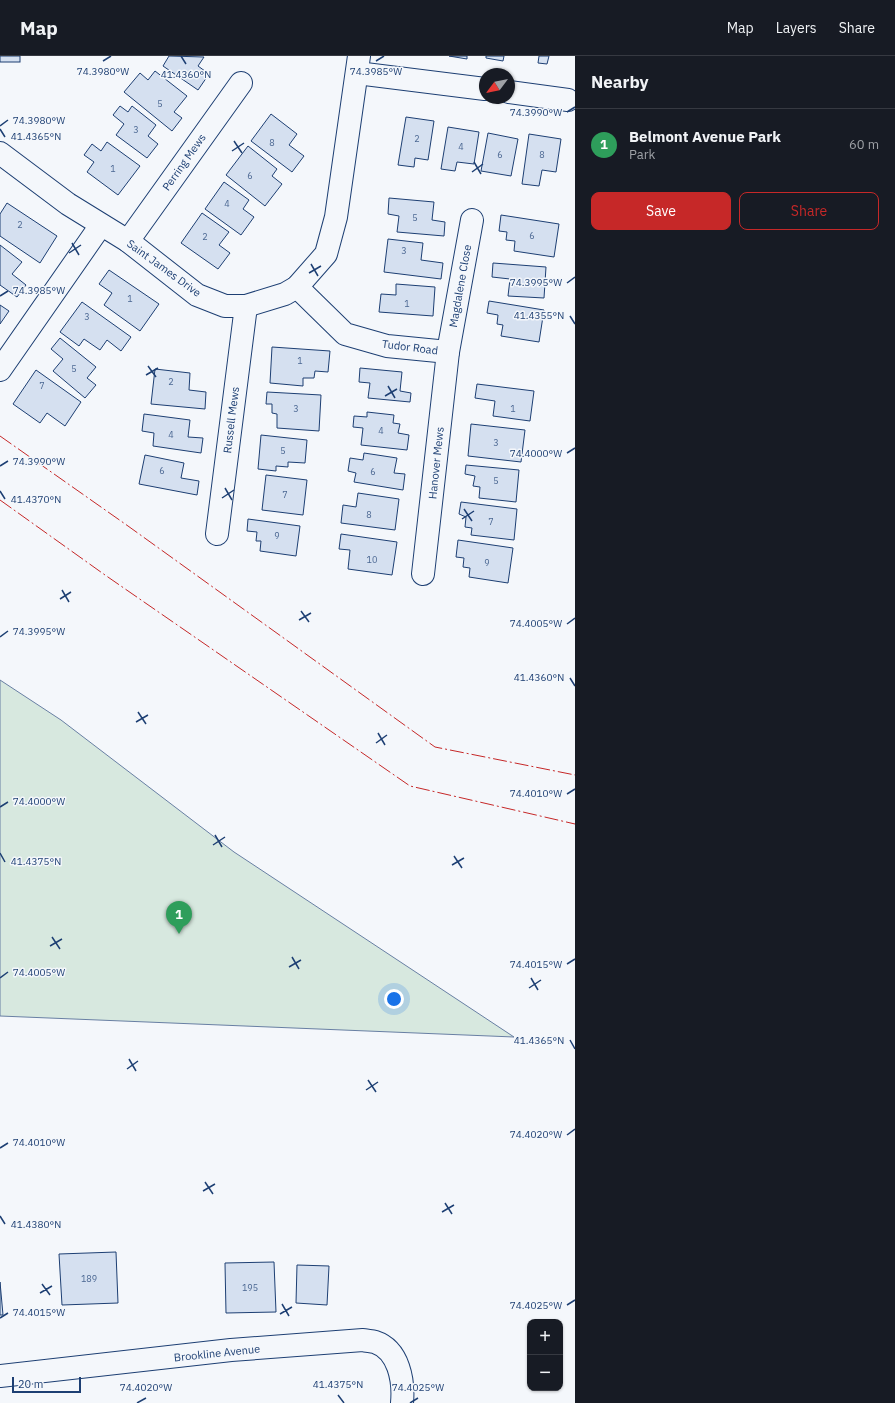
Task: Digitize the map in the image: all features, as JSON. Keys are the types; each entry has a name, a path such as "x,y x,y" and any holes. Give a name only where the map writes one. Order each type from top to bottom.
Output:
{"street":[{"path":"358,64 479,88"},
{"name":"Saint James Drive","path":"0,153 68,204 128,241 197,294 225,306 246,306 285,294 297,287 326,254 336,217 358,64"},
{"name":"Perring Mews","path":"128,241 240,83"},
{"path":"515,93 568,100"},
{"name":"Magdalene Close","path":"448,352 472,220"},
{"path":"0,370 101,225"},
{"name":"Tudor Road","path":"297,287 346,334 387,346 448,352"},
{"name":"Russell Mews","path":"217,534 246,306"},
{"name":"Hanover Mews","path":"423,574 448,352"},
{"name":"Brookline Avenue","path":"0,1376 231,1350 363,1340 376,1342 392,1353 399,1369 402,1397"}],"shaded area":[{"path":"0,680 61,720 234,852 514,1037 0,1016"}],"building":[{"path":"0,56 20,56 20,62 0,62"},
{"path":"169,56 204,57 198,66 209,74 198,90 163,66"},
{"path":"449,56 467,56 467,59"},
{"path":"486,56 504,56 503,61 486,58"},
{"path":"539,56 549,56 547,64 538,63"},
{"path":"155,71 187,96 174,112 182,118 172,131 124,92 140,73 148,80"},
{"path":"120,106 128,112 132,106 156,125 148,136 158,144 147,158 116,135 124,124 113,115"},
{"path":"271,114 297,134 289,145 304,156 292,172 251,141"},
{"path":"406,117 434,121 428,160 415,158 414,167 398,165"},
{"path":"448,127 479,132 474,164 457,162 455,171 441,169"},
{"path":"488,133 518,139 511,176 481,171"},
{"path":"529,134 561,139 556,172 542,170 539,186 522,184"},
{"path":"107,142 140,166 118,195 87,172 94,162 84,155 92,144 101,151"},
{"path":"248,146 277,169 272,176 282,184 265,206 226,175"},
{"path":"224,182 249,200 243,209 254,217 241,235 205,209"},
{"path":"389,198 434,202 432,220 445,222 444,236 397,232 399,216 388,214"},
{"path":"7,203 57,236 40,263 0,236 0,214"},
{"path":"202,213 229,232 219,245 230,253 218,269 181,243"},
{"path":"501,215 559,224 554,257 514,251 515,241 506,240 507,232 499,231"},
{"path":"388,239 423,243 421,260 443,263 441,279 384,272"},
{"path":"0,245 22,262 12,274 26,285 17,297 0,285"},
{"path":"493,263 546,267 544,298 508,296 510,279 492,277"},
{"path":"109,270 159,304 140,331 104,305 112,293 99,284"},
{"path":"396,284 435,287 433,316 379,312 381,294 396,295"},
{"path":"489,301 544,310 539,342 501,336 503,325 497,324 498,315 487,313"},
{"path":"82,302 131,337 121,351 107,340 100,350 84,339 79,346 60,332"},
{"path":"0,305 9,311 0,324"},
{"path":"60,338 96,367 87,378 96,385 85,398 53,371 63,359 51,349"},
{"path":"272,347 330,351 328,372 315,371 314,378 303,378 303,386 270,383"},
{"path":"360,368 402,372 400,391 411,393 410,402 368,398 370,383 359,382"},
{"path":"155,369 190,373 189,390 206,392 205,409 151,404"},
{"path":"36,370 81,402 65,426 47,413 40,423 13,404"},
{"path":"477,384 534,391 530,421 493,416 495,401 475,398"},
{"path":"267,392 321,395 319,431 277,428 277,414 272,413 272,404 266,404"},
{"path":"367,412 394,415 393,423 400,424 398,433 409,435 407,450 361,445 363,428 353,427 354,416 367,417"},
{"path":"144,414 190,420 188,437 203,438 201,453 153,446 154,433 142,431"},
{"path":"471,424 525,430 521,462 468,456"},
{"path":"261,435 307,440 305,463 288,462 288,467 276,466 276,471 258,469"},
{"path":"364,453 397,458 394,473 405,474 403,490 354,482 356,473 348,471 350,458 363,460"},
{"path":"145,455 184,463 181,478 199,481 197,495 139,484"},
{"path":"466,465 519,470 516,502 479,498 480,487 473,486 475,476 465,474"},
{"path":"266,475 307,480 303,515 262,510"},
{"path":"358,493 399,499 395,530 341,523 343,505 356,507"},
{"path":"461,502 517,509 514,540 471,535 472,528 465,527 466,517 459,514"},
{"path":"248,519 300,526 296,556 260,551 261,541 256,541 257,532 247,531"},
{"path":"341,534 397,542 392,575 348,569 350,550 339,549"},
{"path":"458,540 513,548 508,583 469,577 470,568 463,567 464,558 456,557"},
{"path":"116,1252 118,1303 62,1305 59,1254"},
{"path":"274,1262 276,1312 226,1313 225,1263"},
{"path":"297,1265 329,1266 327,1305 296,1303"},
{"path":"0,1282 3,1315 0,1315"}],"power":[{"path":"0,436 128,526 435,747 575,775"},
{"path":"0,500 105,575 410,786 575,824"}],"place":[{"name":"Belmont Avenue Park","path":"179,934"}]}
